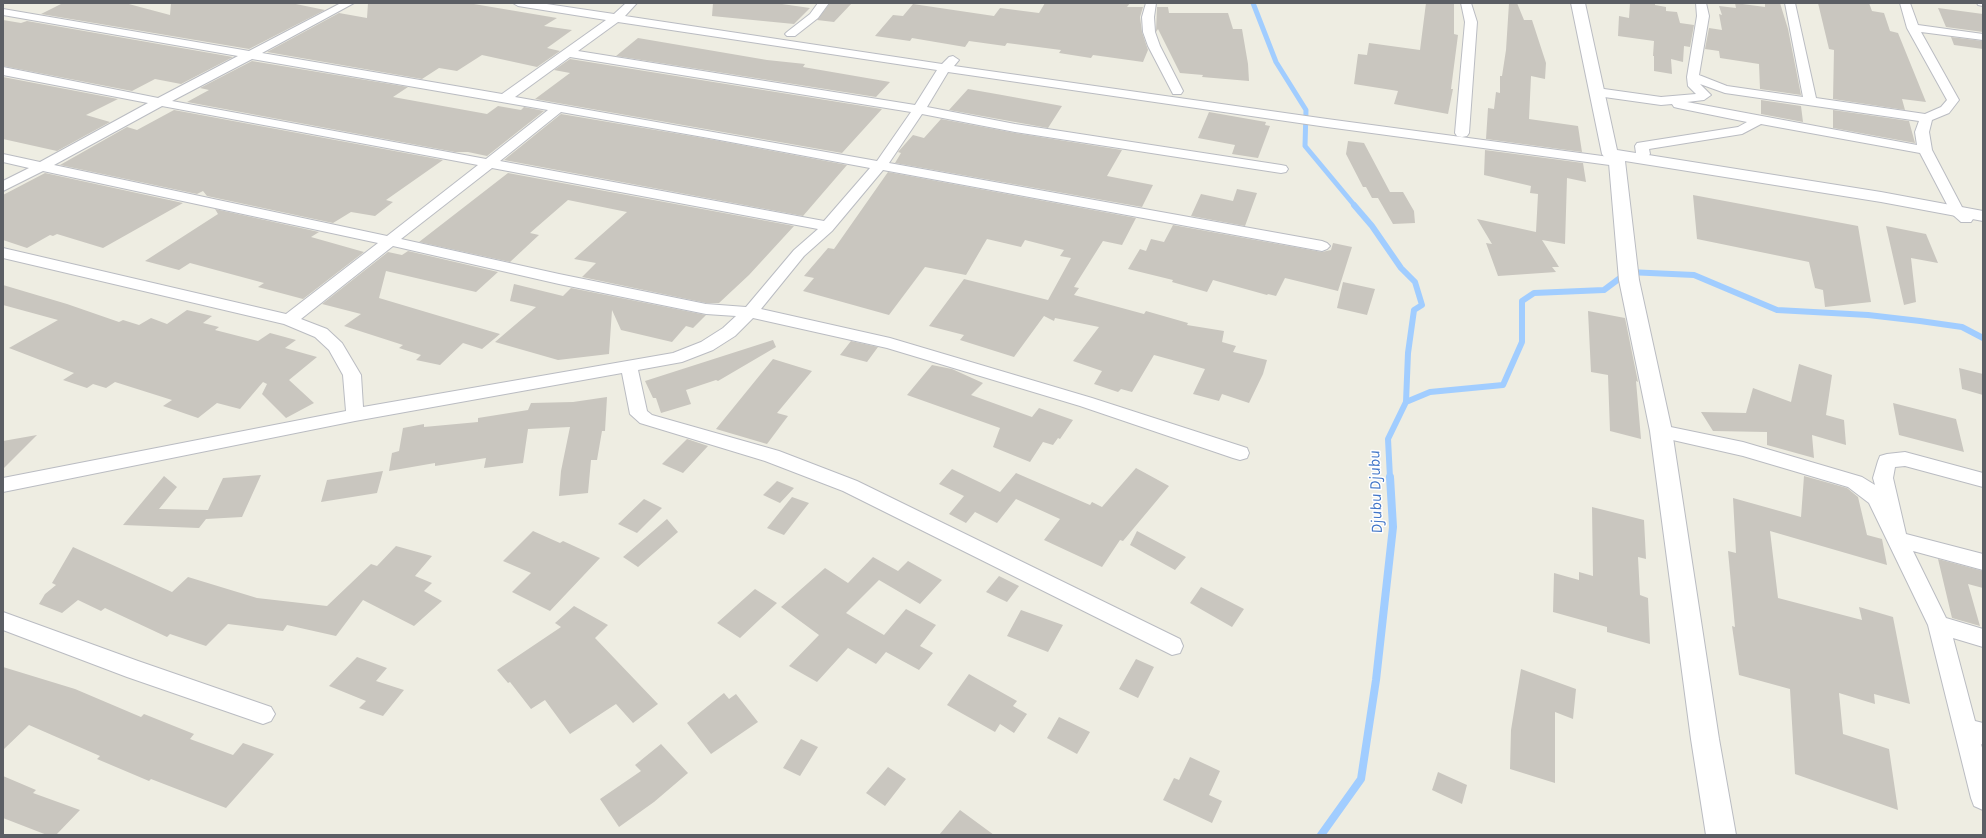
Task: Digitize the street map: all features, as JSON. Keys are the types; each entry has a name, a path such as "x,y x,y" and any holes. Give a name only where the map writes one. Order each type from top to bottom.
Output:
{"street":[{"path":"243,55 336,3"},
{"path":"3,188 39,165 155,101 243,55 349,3"},
{"path":"518,3 624,11 950,63 1326,118 1614,158 1638,158 1962,215 1983,222"},
{"path":"569,3 791,34 950,63 1177,91 1289,112"},
{"path":"791,34 814,16 824,3"},
{"path":"1151,3 1148,17 1151,39 1177,91"},
{"path":"1462,133 1471,22 1466,3"},
{"path":"1578,3 1597,92 1614,158 1628,270 1661,431 1704,731 1721,835"},
{"path":"1662,101 1700,97 1705,94 1694,86 1693,77 1703,16 1701,3"},
{"path":"1790,3 1803,59 1810,100"},
{"path":"1693,77 1725,89 1810,100 1926,118 1945,110 1953,100 1913,28 1905,3"},
{"path":"505,98 624,11"},
{"path":"3,12 243,55 505,98 881,164 1322,246"},
{"path":"1913,28 1983,37"},
{"path":"567,53 920,110 1015,128 1281,169"},
{"path":"3,485 354,415 676,358 707,346 729,332 750,312 799,253 827,228 827,226 881,164 920,110 950,63"},
{"path":"3,71 155,101 827,226"},
{"path":"1597,92 1662,101 1925,150"},
{"path":"289,320 559,108"},
{"path":"1326,118 1462,133 1865,201 1962,215 1983,216"},
{"path":"1926,118 1922,132 1925,150 1962,215"},
{"path":"1638,158 1643,154 1642,146 1742,130 1759,120"},
{"path":"3,158 559,279 706,309 750,312 890,343 1086,402 1240,453"},
{"path":"3,181 39,165"},
{"path":"3,253 289,320 321,333 336,347 352,375 354,415"},
{"path":"629,366 639,414 646,419 772,456 850,486 1172,646"},
{"path":"1661,431 1743,449 1855,482 1877,498 1939,625 1974,731 1983,798"},
{"path":"1897,539 1883,478 1887,460 1905,459 1983,480"},
{"path":"1897,539 1983,562"},
{"path":"5,625 263,714"},
{"path":"1939,625 1983,638"}],"building":[{"path":"63,3 125,3 170,15 171,3 291,3 325,10 249,49 41,14"},
{"path":"368,3 468,3 557,18 544,26 572,30 547,48 560,51 537,67 482,55 457,71 439,68 422,79 267,52 339,13 367,18"},
{"path":"713,3 775,3 810,8 794,24 712,16"},
{"path":"830,3 852,3 834,22 817,20"},
{"path":"1045,3 1130,3 1127,7 1143,7 1140,17 1142,32 1148,50 1143,62 1093,55 1091,58 1059,53 1061,50 1007,43 1005,46 969,41 965,47 912,38 910,41 875,36 893,15 903,16 913,4 994,16 1000,8 1039,13"},
{"path":"1426,3 1454,3 1454,34 1458,35 1451,89 1453,89 1448,114 1394,104 1398,91 1354,84 1358,54 1367,55 1369,43 1420,50"},
{"path":"1509,3 1517,3 1524,20 1532,20 1546,63 1545,79 1531,76 1529,119 1578,126 1582,152 1486,139 1488,108 1494,109 1496,92 1500,93 1500,76 1502,76 1506,50"},
{"path":"1630,3 1655,3 1655,5 1666,7 1666,11 1677,12 1680,23 1694,25 1690,47 1684,46 1683,62 1671,59 1672,74 1654,71 1654,41 1618,36 1619,16 1629,18"},
{"path":"1735,3 1765,7 1765,3 1780,3 1788,29 1801,95 1760,89 1759,64 1720,58 1719,51 1705,49 1709,28 1722,30 1719,14 1722,15 1719,6 1736,8"},
{"path":"1818,3 1869,3 1872,11 1884,13 1890,31 1898,33 1926,102 1902,99 1905,110 1833,99 1834,50 1829,49"},
{"path":"1157,7 1168,7 1169,13 1228,13 1233,29 1242,29 1248,64 1249,81 1202,77 1203,75 1180,73 1158,29 1156,32"},
{"path":"1938,8 1983,14 1983,32 1946,27"},
{"path":"3,20 21,23 27,21 233,57 181,84 155,79 132,91 3,66"},
{"path":"1951,37 1983,41 1983,49 1954,45"},
{"path":"638,38 767,60 805,64 803,67 890,82 876,97 616,56"},
{"path":"570,59 882,109 842,153 535,99 570,73 554,70"},
{"path":"252,61 408,87 393,97 487,114 498,106 521,110 524,107 544,111 487,156 468,152 455,152 187,102 209,90 200,88"},
{"path":"3,77 118,99 86,115 110,122 57,151 3,139"},
{"path":"968,89 1062,106 1048,128 949,110"},
{"path":"1761,100 1801,106 1803,122 1761,114"},
{"path":"174,110 443,160 386,200 393,202 375,216 351,212 333,223 207,196 203,191 197,194 60,165 127,127 137,130"},
{"path":"1833,110 1909,121 1915,143 1833,128"},
{"path":"1209,112 1266,122 1265,125 1270,126 1258,158 1232,154 1235,145 1198,138"},
{"path":"561,114 709,139 847,165 803,216 504,160"},
{"path":"941,119 1015,133 1122,150 1107,176 1153,185 1142,207 895,163 901,153 898,152 913,135 924,138"},
{"path":"1348,141 1364,143 1390,192 1403,192 1414,211 1415,223 1393,224 1378,198 1372,198 1366,187 1363,187 1346,154"},
{"path":"1485,150 1583,163 1586,182 1567,178 1565,244 1542,240 1559,267 1552,267 1556,272 1498,276 1486,243 1492,244 1477,219 1536,232 1538,194 1530,193 1531,186 1484,175"},
{"path":"888,172 1136,218 1122,245 1103,241 1074,287 1079,288 1074,295 1144,314 1146,311 1188,323 1187,325 1224,331 1222,342 1236,346 1233,352 1267,360 1263,374 1249,403 1222,394 1219,401 1193,394 1205,369 1154,355 1132,392 1121,389 1118,392 1094,384 1102,371 1073,361 1099,327 1055,318 1054,321 1044,316 1014,357 960,340 964,335 929,326 964,279 1048,300 1071,258 1060,256 1064,250 1025,240 1021,247 987,239 966,275 925,267 889,315 803,291 814,278 804,276 828,248 834,249"},
{"path":"45,173 183,203 103,248 57,234 53,236 50,235 27,248 3,240 3,195"},
{"path":"508,173 794,226 749,275 719,303 706,303 582,277 596,263 574,259 627,212 568,200 530,233 539,235 510,262 419,242"},
{"path":"1237,189 1257,193 1245,226 1191,216 1201,194 1233,201"},
{"path":"1693,195 1858,226 1871,302 1825,307 1823,290 1815,288 1809,262 1697,239"},
{"path":"215,209 319,232 311,237 364,252 303,299 258,287 264,283 190,263 179,270 145,261 218,214"},
{"path":"1173,225 1322,252 1331,250 1333,243 1352,247 1338,291 1285,278 1276,296 1267,295 1213,280 1207,292 1172,282 1173,280 1128,269 1140,249 1146,251 1151,239 1164,242"},
{"path":"1886,226 1926,234 1938,263 1911,258 1916,302 1904,305"},
{"path":"408,251 498,272 476,292 386,271 379,298 500,334 482,349 463,343 440,365 416,360 421,355 399,348 403,345 344,326 361,314 322,304 388,252 402,255"},
{"path":"1343,282 1375,289 1367,315 1337,308"},
{"path":"514,284 563,296 571,288 706,315 693,328 686,326 672,342 621,330 612,310 609,354 558,360 495,342 536,307 510,301"},
{"path":"3,285 67,304 119,322 123,320 139,325 151,318 167,324 187,310 212,316 203,323 219,327 215,330 258,341 270,333 296,340 285,348 317,357 289,380 314,403 286,418 262,394 267,384 263,382 240,409 217,403 198,418 163,406 172,400 115,382 106,388 93,384 87,388 63,380 74,373 9,348 58,320 3,305"},
{"path":"1588,311 1625,318 1638,382 1636,381 1641,439 1610,431 1608,375 1591,372"},
{"path":"773,340 776,347 718,381 716,380 686,390 691,404 661,413 656,398 653,398 645,381"},
{"path":"851,341 878,347 867,362 840,355"},
{"path":"773,359 812,371 777,413 788,416 767,444 716,429"},
{"path":"1799,364 1832,375 1826,415 1844,420 1846,445 1812,435 1814,458 1767,445 1767,432 1713,431 1701,412 1746,413 1753,388 1791,402"},
{"path":"932,365 952,369 983,383 971,395 1032,417 1039,408 1073,420 1060,439 1058,438 1053,445 1043,442 1030,462 993,447 1000,428 907,395"},
{"path":"1959,368 1983,374 1983,395 1962,389"},
{"path":"607,397 605,431 602,431 597,460 591,460 588,493 559,496 561,471 570,427 528,429 523,463 484,468 486,458 435,466 435,463 389,471 392,453 399,451 403,428 424,424 424,427 478,422 478,418 528,410 531,403 573,402"},
{"path":"1893,403 1956,419 1964,452 1899,435"},
{"path":"37,435 3,469 3,441"},
{"path":"687,439 708,446 683,473 662,464"},
{"path":"1136,468 1169,486 1123,541 1120,540 1102,567 1044,540 1060,519 1016,499 997,523 975,512 966,523 949,514 964,496 939,484 952,469 1000,492 1016,473 1090,505 1092,502 1102,507"},
{"path":"383,471 377,493 321,502 327,480"},
{"path":"261,475 242,517 206,519 199,528 123,525 164,476 177,487 159,509 208,510 223,478"},
{"path":"1804,476 1847,488 1858,497 1867,535 1882,539 1887,565 1770,531 1778,598 1862,620 1859,607 1893,617 1910,704 1874,694 1875,704 1839,693 1843,734 1889,749 1898,810 1795,774 1790,689 1739,675 1732,626 1735,627 1728,551 1736,553 1733,498 1801,517"},
{"path":"777,481 794,488 780,503 763,495"},
{"path":"792,497 809,503 784,535 767,528"},
{"path":"644,499 662,508 637,533 618,524"},
{"path":"1592,507 1644,520 1646,559 1638,557 1640,595 1648,598 1650,644 1607,632 1607,627 1553,612 1554,573 1579,580 1579,572 1593,576"},
{"path":"667,519 678,532 638,567 623,557"},
{"path":"533,531 560,543 563,541 600,558 550,611 512,592 531,573 503,561"},
{"path":"1137,531 1186,557 1175,570 1130,545"},
{"path":"396,546 432,556 415,576 432,583 424,591 442,601 414,626 363,600 336,636 287,625 283,631 228,624 206,646 170,634 167,637 105,608 101,611 78,600 62,613 39,604 45,594 56,585 52,583 73,547 172,592 188,577 257,598 327,606 371,564 377,566"},
{"path":"873,557 898,571 908,561 942,580 920,604 879,580 846,613 884,635 906,609 936,625 920,646 933,653 919,670 886,652 876,664 848,648 817,682 789,666 819,635 781,607 825,568 848,583"},
{"path":"1938,559 1983,571 1983,588 1968,584 1980,626 1952,618"},
{"path":"999,576 1019,586 1007,602 986,592"},
{"path":"1201,587 1244,609 1232,627 1190,603"},
{"path":"755,589 777,603 740,638 717,623"},
{"path":"574,606 608,625 595,638 658,704 633,723 616,704 570,734 545,700 531,709 510,682 508,683 497,670 561,627 555,623"},
{"path":"1021,610 1063,625 1048,652 1007,636"},
{"path":"357,657 387,668 376,681 404,690 383,716 359,708 366,701 329,686"},
{"path":"1136,659 1154,667 1138,698 1119,689"},
{"path":"3,667 75,689 141,717 144,714 194,734 190,739 233,755 243,743 274,754 226,808 151,779 149,781 97,759 100,756 29,725 3,750"},
{"path":"1521,669 1576,689 1573,719 1555,712 1555,783 1510,769 1511,730"},
{"path":"969,674 1017,701 1013,706 1027,714 1014,733 1000,724 995,732 947,705"},
{"path":"724,693 729,699 736,694 758,722 711,754 687,723"},
{"path":"1059,717 1090,732 1077,754 1047,738"},
{"path":"801,739 818,747 800,776 783,768"},
{"path":"661,744 688,773 654,802 619,827 600,799 641,771 635,765"},
{"path":"1190,757 1220,771 1209,795 1222,801 1212,823 1163,800 1174,778 1179,780"},
{"path":"888,767 906,779 885,806 866,793"},
{"path":"1438,772 1467,785 1462,804 1432,790"},
{"path":"3,776 36,790 33,793 80,810 56,835 47,835 3,818"},
{"path":"960,810 994,835 939,835"}],"waterway":[{"name":"Djubu Djubu","path":"1253,3 1276,62 1306,110 1305,146 1355,206"},
{"name":"Djubu Djubu","path":"1354,205 1372,226 1401,268 1415,282 1422,305 1414,310 1408,353 1406,402"},
{"path":"1406,402 1430,392 1503,385 1522,342 1522,301 1534,293 1604,290 1628,272 1694,275 1777,310 1868,315 1920,321 1962,327 1983,338"},
{"name":"Djubu Djubu","path":"1390,478 1388,439 1406,402"},
{"name":"Djubu Djubu","path":"1321,835 1361,779 1376,680 1393,527 1390,477"}]}
